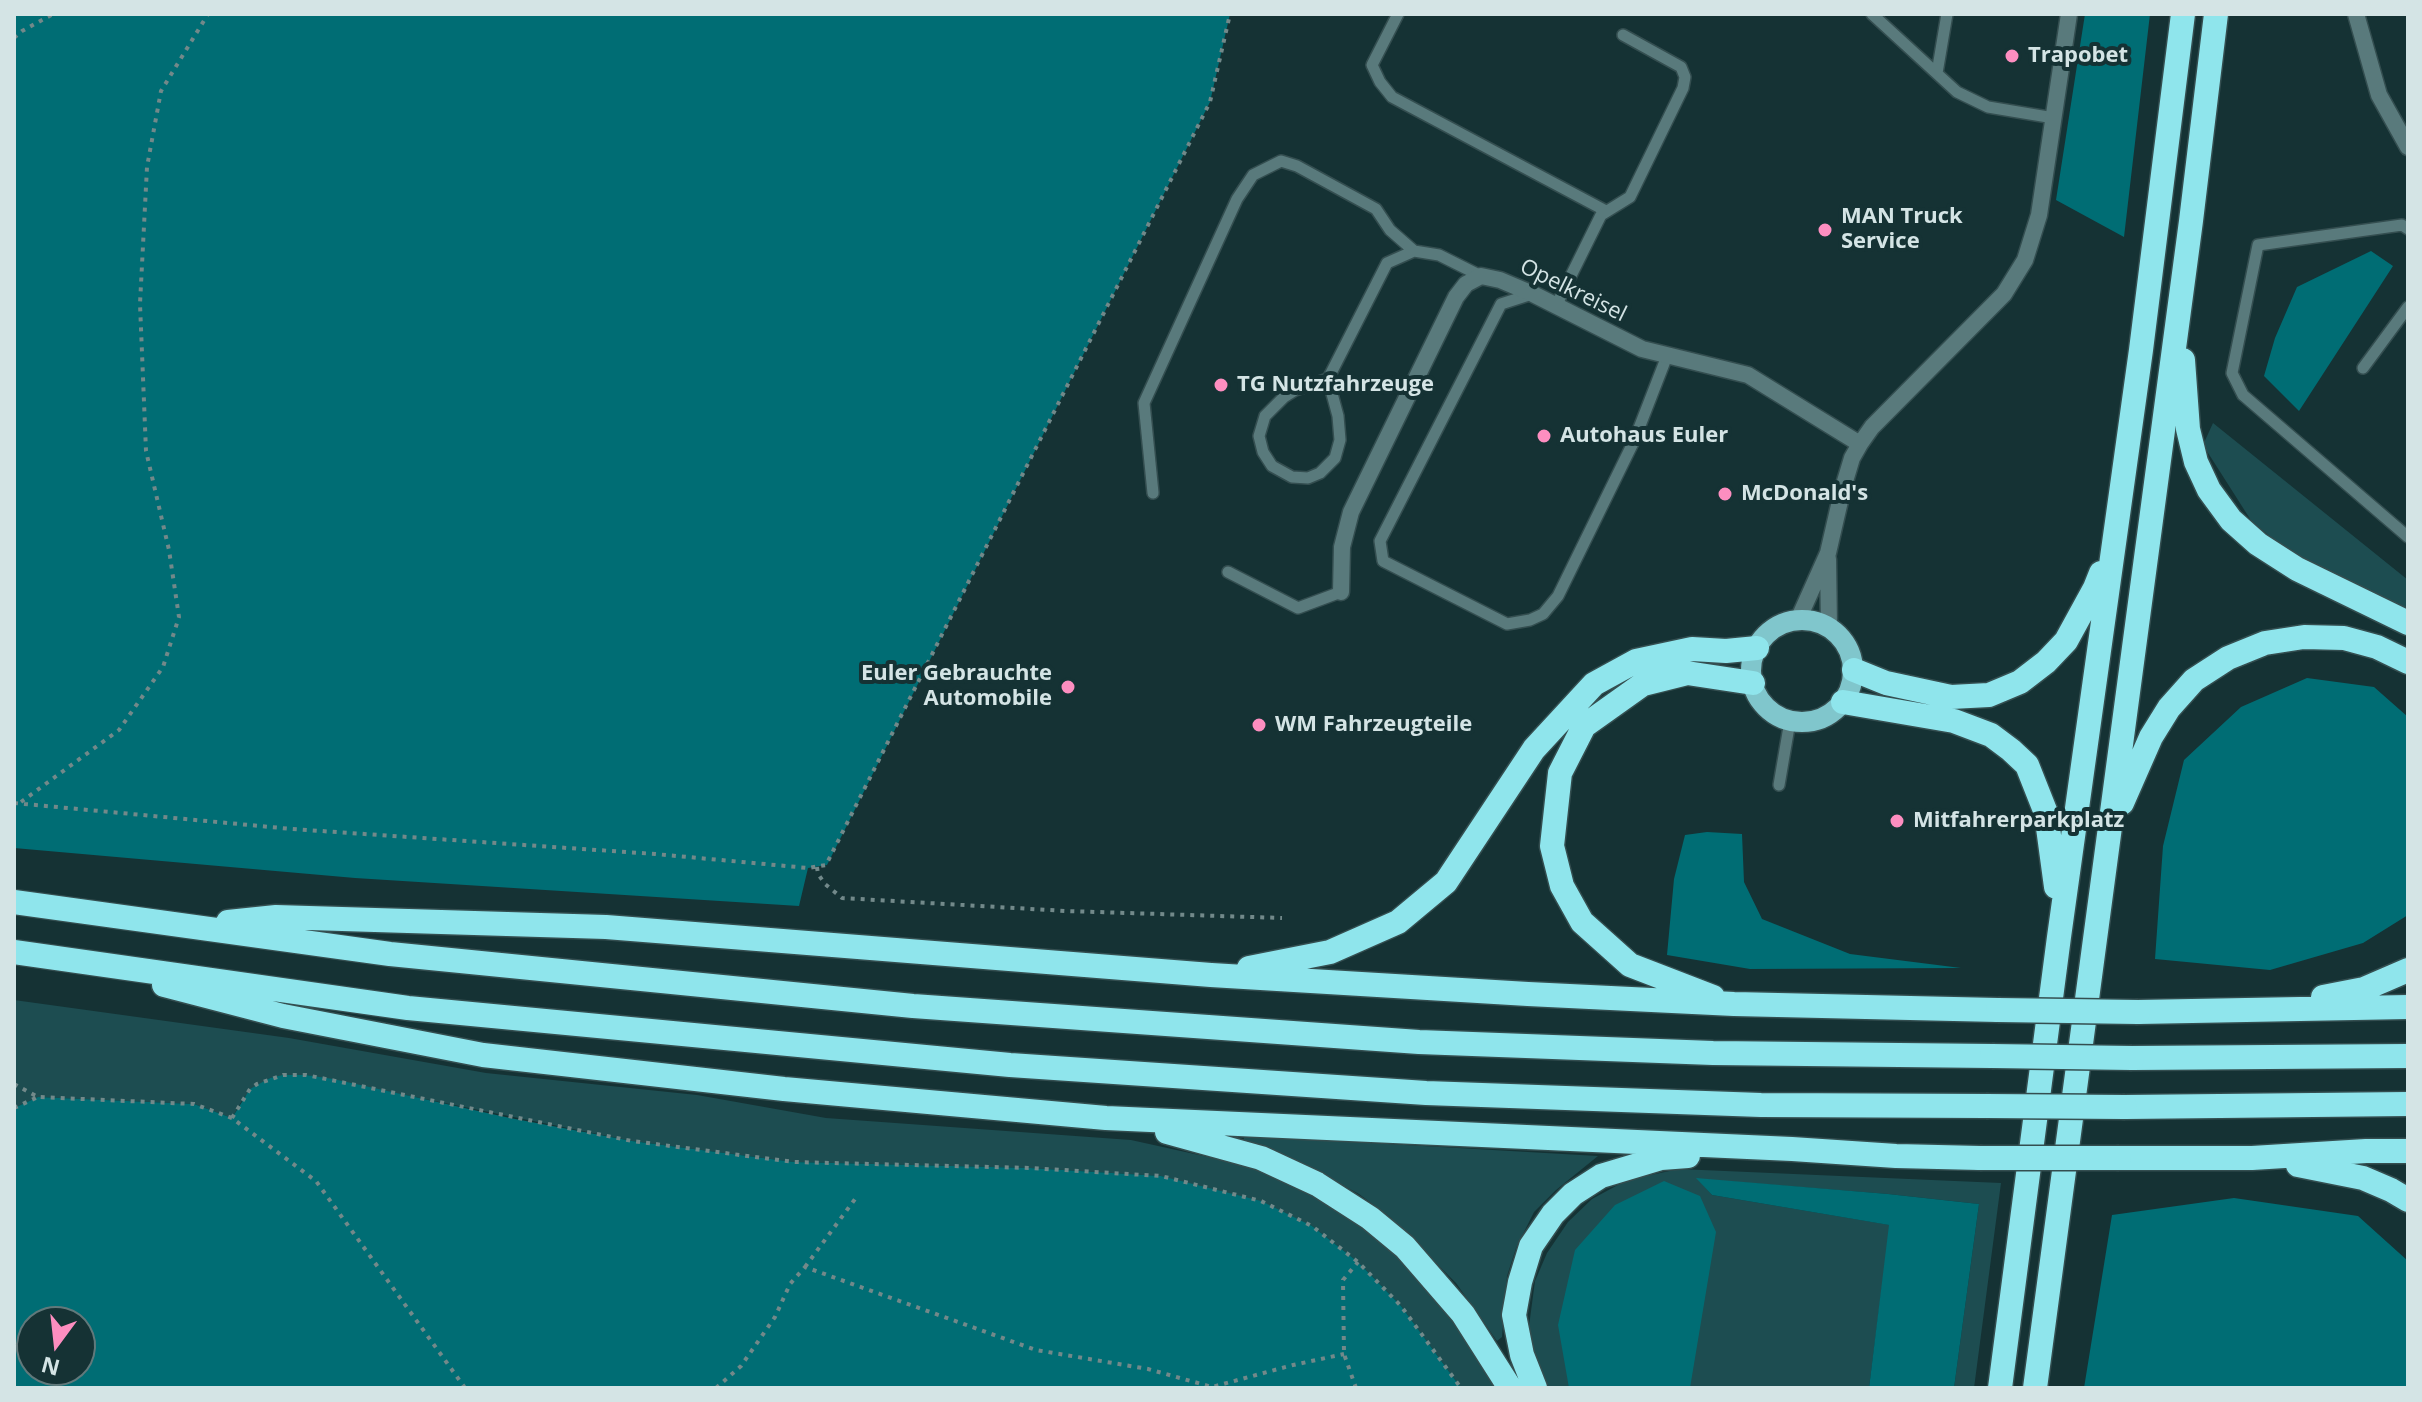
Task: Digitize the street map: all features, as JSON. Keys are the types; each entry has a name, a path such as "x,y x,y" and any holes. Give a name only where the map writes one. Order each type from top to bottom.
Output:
{"highway":[{"path":"2000,1388 2141,350 2183,14"},
{"path":"2035,1388 2216,14"},
{"path":"2182,285 2188,429 2196,462 2209,490 2231,520 2258,544 2297,569 2408,623"},
{"path":"1854,670 1886,683 1951,697 1989,695 2020,682 2066,641 2095,588 2114,537"},
{"path":"2108,843 2135,772 2169,708 2194,680 2228,658 2265,643 2304,637 2344,638 2377,647 2408,662"},
{"path":"1211,975 1330,952 1398,922 1446,882 1534,749 1594,684 1636,661 1692,649 1726,651 1757,648"},
{"path":"1734,1004 1630,965 1582,922 1562,886 1552,846 1560,773 1584,726 1643,684 1657,680 1687,673 1753,683"},
{"path":"1843,702 1927,715 1972,727 1991,735 2027,765 2046,813 2055,868 2059,937"},
{"path":"14,902 390,954 913,1006 1419,1042 1713,1053 2132,1058 2408,1056"},
{"path":"185,926 276,917 606,927 1211,975 1734,1004 2138,1012 2408,1007"},
{"path":"14,952 408,1008 1010,1065 1426,1093 1761,1105 2125,1107 2408,1104"},
{"path":"81,961 283,1016 483,1055 784,1089 1106,1118 1896,1156 2252,1158 2408,1151"},
{"path":"2239,1011 2364,989 2408,970"},
{"path":"1106,1118 1261,1158 1317,1184 1370,1218 1405,1247 1463,1314 1510,1388"},
{"path":"1535,1388 1522,1355 1514,1315 1520,1282 1531,1246 1553,1214 1573,1194 1601,1176 1661,1158 1792,1149"},
{"path":"2252,1158 2363,1178 2408,1200"}],"main road":[{"path":"1798,620 1814,621 1829,627 1842,638 1854,670 1853,682 1843,702 1828,715 1810,722 1790,721 1773,713 1760,699 1751,671 1757,648 1767,634 1781,624 1798,620"}],"street":[{"path":"1798,620 1828,553 1843,488 1852,458 1860,444 1872,427 2004,294 2025,260 2039,215 2069,14"},
{"path":"2356,14 2379,95 2408,147"},
{"path":"1341,592 1342,547 1351,512 1456,297 1466,284 1481,276"},
{"name":"Opelkreisel","path":"1481,276 1500,280 1533,294 1642,349 1748,375 1860,444"},
{"path":"1828,553 1829,627"}],"lane":[{"path":"1398,14 1372,65 1392,97 1606,211"},
{"path":"1872,14 1957,92 1988,107 2054,118"},
{"path":"1937,73 1947,14"},
{"path":"1556,306 1601,215 1630,197 1683,88 1685,77 1681,67 1623,35"},
{"path":"1153,493 1144,403 1237,199 1253,175 1281,161 1297,166 1376,209 1390,230 1414,251 1439,255 1481,276"},
{"path":"2408,229 2402,225 2258,245 2232,373 2243,395 2408,537"},
{"path":"1328,379 1295,390 1265,416 1259,436 1263,452 1272,466 1292,477 1308,478 1320,473 1335,458 1340,440 1338,416 1328,379 1387,263 1414,251"},
{"path":"1533,294 1501,304 1380,541 1383,561 1507,624 1543,614 1558,596 1634,441 1667,356"},
{"path":"2363,368 2408,307"},
{"path":"1228,572 1298,608 1341,592"},
{"path":"1779,785 1790,721"}],"path":[{"path":"14,38 53,14"},
{"path":"21,802 119,730 163,667 179,617 169,550 146,451 140,304 147,167 161,91 208,14"},
{"path":"14,803 292,829 655,854 808,868 826,865 1210,102 1230,14"},
{"path":"817,867 825,884 842,898 1066,911 1282,918"},
{"path":"232,1118 244,1097 257,1084 283,1075 306,1075 632,1141 794,1162 1030,1168 1161,1176 1261,1201 1312,1226 1358,1262 1401,1306 1461,1388"},
{"path":"14,1084 38,1097 194,1104 232,1118 316,1181 465,1388"},
{"path":"14,1108 38,1097"},
{"path":"716,1388 741,1366 775,1317 790,1284 858,1195"},
{"path":"1356,1388 1344,1354 1343,1280 1358,1262"},
{"path":"805,1267 1036,1350 1148,1369 1212,1387 1344,1354"}],"shaded area":[{"path":"14,14 1230,14 1210,102 827,865 808,868 799,906 355,878 14,848"},
{"path":"2085,14 2150,14 2124,237 2056,200"},
{"path":"2371,251 2393,266 2299,411 2264,376 2275,338 2297,287"},
{"path":"2213,423 2408,580 2408,614 2305,564 2252,522 2203,445"},
{"path":"2307,678 2374,687 2408,717 2408,915 2363,943 2270,970 2155,959 2163,846 2184,760 2241,707"},
{"path":"1707,832 1742,834 1744,882 1762,919 1850,954 1961,968 1750,969 1667,955 1674,879 1685,835"},
{"path":"14,1000 289,1038 486,1073 697,1095 826,1118 1131,1140 1258,1168 1313,1192 1354,1218 1400,1255 1454,1319 1499,1388 1461,1388 1401,1306 1358,1262 1312,1226 1161,1176 1030,1168 794,1162 632,1141 306,1075 270,1078 244,1097 232,1118 194,1104 38,1097 14,1108"},
{"path":"306,1075 632,1141 794,1162 1030,1168 1161,1176 1261,1201 1312,1226 1358,1262 1401,1306 1461,1388 14,1388 14,1108 38,1097 194,1104 232,1118 250,1089 270,1078"},
{"path":"1245,1135 1598,1156 1534,1212 1516,1248 1507,1276 1502,1337 1497,1341 1456,1283 1390,1217 1359,1194 1331,1179 1280,1153 1243,1141"},
{"path":"1679,1169 2001,1183 1974,1388 1954,1388 1979,1204 1698,1179 1712,1195 1890,1225 1869,1388 1543,1388 1532,1362 1529,1326 1535,1281 1547,1253 1568,1222 1592,1199 1627,1180"},
{"path":"1696,1178 1979,1204 1954,1388 1869,1388 1889,1225 1712,1195"},
{"path":"1664,1181 1700,1196 1716,1232 1690,1388 1569,1388 1558,1325 1575,1250 1615,1205"},
{"path":"2234,1198 2358,1216 2408,1261 2408,1388 2084,1388 2112,1215"}],"place":[{"name":"Trapobet","path":"2012,56"},
{"name":"MAN Truck Service","path":"1825,230"},
{"name":"TG Nutzfahrzeuge","path":"1221,385"},
{"name":"Autohaus Euler","path":"1544,436"},
{"name":"McDonald's","path":"1725,494"},
{"name":"Euler Gebrauchte Automobile","path":"1068,687"},
{"name":"WM Fahrzeugteile","path":"1259,725"},
{"name":"Mitfahrerparkplatz","path":"1897,821"}]}
